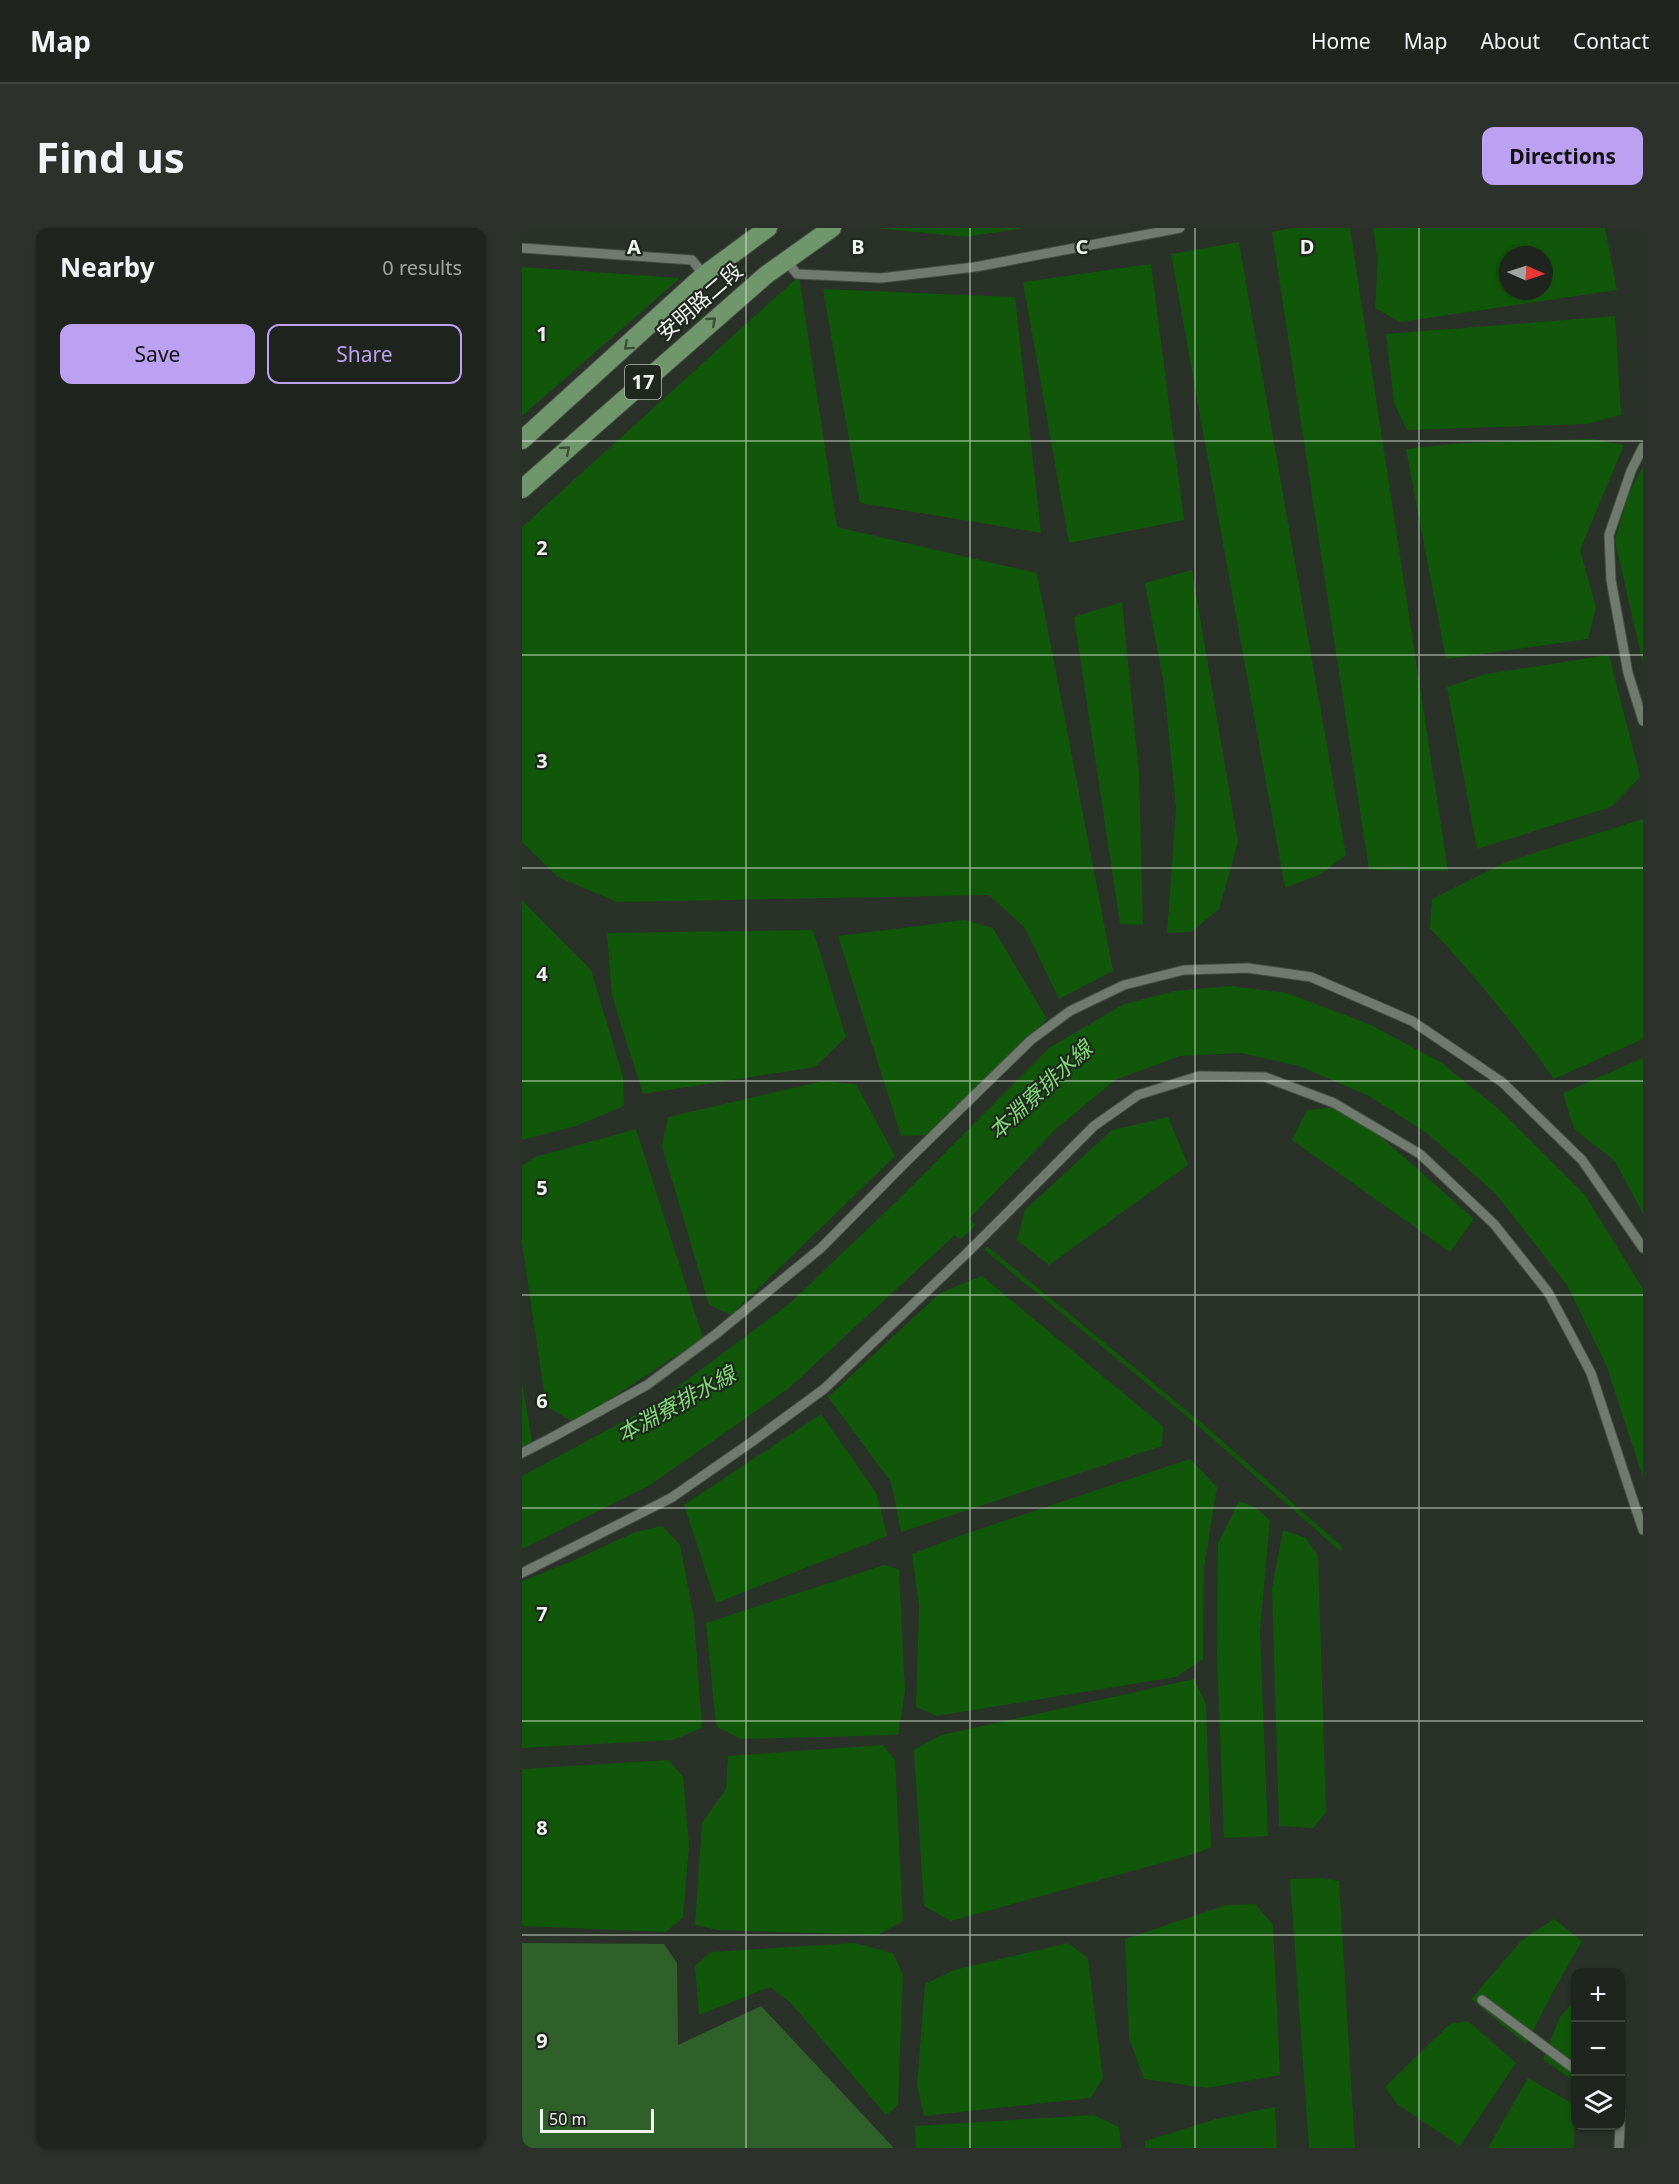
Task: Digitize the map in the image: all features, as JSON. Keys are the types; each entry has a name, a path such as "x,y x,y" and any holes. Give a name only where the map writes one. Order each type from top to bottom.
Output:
{"main road":[{"name":"安明路二段","path":"522,441 711,270 768,228"},
{"name":"安明路二段","path":"522,489 765,275 791,267 832,228"}],"lane":[{"path":"791,267 881,278 893,277 975,267 1180,228"},
{"path":"522,248 692,260 711,270"},
{"path":"1643,447 1631,471 1609,535 1613,591 1628,673 1643,721"},
{"path":"522,1452 648,1385 725,1327 821,1248 906,1161 1031,1040 1070,1011 1124,985 1184,970 1248,968 1311,977 1412,1021 1502,1082 1582,1160 1643,1248"},
{"path":"522,1573 671,1498 824,1389 979,1242 1094,1126 1138,1095 1199,1076 1265,1077 1334,1102 1420,1154 1494,1224 1548,1292 1591,1373 1643,1530"},
{"path":"1482,2000 1571,2067"},
{"path":"1618,2148 1620,2130"}],"shaded area":[{"path":"522,1943 664,1944 677,1963 678,2045 761,2006 894,2148 522,2148"}],"water":[{"path":"875,228 1025,228 966,237"},
{"path":"1291,228 1350,228 1448,871 1369,870 1272,232"},
{"path":"1373,228 1605,228 1617,290 1553,299 1553,246 1499,246 1499,300 1549,300 1400,322 1375,308 1378,259"},
{"path":"1239,242 1346,855 1321,874 1285,888 1171,254"},
{"path":"1151,264 1184,520 1069,543 1023,282"},
{"path":"522,267 680,278 522,416"},
{"path":"799,276 837,527 1037,573 1113,971 1059,999 1025,928 989,895 617,902 558,877 522,842 522,527"},
{"path":"823,289 1015,297 1041,533 860,503"},
{"path":"1615,316 1621,415 1586,424 1407,430 1394,403 1386,334"},
{"path":"1592,439 1624,445 1580,550 1596,607 1588,639 1446,659 1406,449 1462,443"},
{"path":"1643,466 1643,664 1615,541 1628,495"},
{"path":"1192,570 1238,843 1219,909 1191,932 1167,933 1176,808 1164,685 1145,583"},
{"path":"1122,602 1139,773 1143,925 1120,924 1074,617"},
{"path":"1609,655 1640,777 1611,807 1477,849 1447,687 1486,674"},
{"path":"1643,819 1643,1039 1554,1079 1495,1002 1430,928 1432,899 1506,862"},
{"path":"522,900 591,970 623,1077 624,1106 576,1126 522,1140"},
{"path":"965,920 993,928 1047,1019 927,1135 901,1136 838,936"},
{"path":"813,930 846,1037 815,1067 643,1094 612,996 607,933"},
{"name":"本淵寮排水線","path":"1230,986 1287,993 1371,1025 1442,1063 1501,1111 1585,1195 1643,1289 1643,1478 1607,1367 1567,1285 1495,1193 1428,1134 1369,1096 1299,1066 1241,1053 1180,1056 1115,1080 1056,1129 969,1219 976,1225 961,1239 955,1235 789,1388 650,1485 522,1549 522,1476 652,1406 790,1303 900,1198 1049,1048 1124,1004 1175,991"},
{"path":"1643,1058 1643,1214 1615,1161 1574,1129 1563,1093"},
{"path":"823,1081 856,1084 895,1156 731,1315 709,1305 662,1146 668,1117"},
{"path":"1346,1106 1474,1219 1450,1252 1292,1140 1307,1110"},
{"path":"1168,1117 1188,1165 1049,1265 1017,1240 1025,1210 1112,1130"},
{"path":"636,1129 703,1338 574,1423 546,1406 522,1243 522,1166 535,1157"},
{"path":"982,1276 1163,1426 1162,1446 901,1532 891,1482 828,1397 940,1293"},
{"path":"522,1382 533,1448 522,1452"},
{"path":"821,1414 877,1494 887,1536 716,1603 684,1505"},
{"path":"1190,1459 1217,1487 1204,1567 1203,1659 1176,1677 937,1716 916,1707 919,1605 912,1554 959,1536"},
{"path":"1239,1501 1255,1507 1270,1520 1260,1631 1268,1836 1224,1838 1217,1656 1218,1543"},
{"path":"662,1526 680,1545 694,1619 702,1728 673,1740 522,1748 522,1581 635,1532"},
{"path":"1283,1530 1306,1538 1318,1556 1326,1812 1313,1828 1279,1826 1272,1588"},
{"path":"884,1565 899,1569 905,1692 898,1735 740,1739 716,1726 706,1623"},
{"path":"1194,1679 1206,1704 1211,1847 1194,1854 951,1921 924,1906 914,1750 941,1735"},
{"path":"883,1745 895,1760 903,1921 878,1935 717,1930 695,1925 702,1823 726,1789 728,1756"},
{"path":"668,1760 683,1776 689,1845 683,1917 666,1932 522,1926 522,1769"},
{"path":"1321,1878 1339,1881 1355,2148 1309,2148 1290,1879"},
{"path":"1255,1904 1273,1925 1280,2075 1207,2088 1144,2079 1129,2038 1125,1939 1226,1905"},
{"path":"1554,1919 1582,1941 1526,2044 1471,1999 1522,1940"},
{"path":"855,1943 893,1953 903,1975 898,2105 886,2115 791,2003 770,1987 699,2015 695,1966 711,1952"},
{"path":"1068,1943 1088,1958 1103,2078 1091,2098 924,2116 917,2085 925,1984 954,1970"},
{"path":"1571,2005 1571,2079 1543,2059 1560,2017"},
{"path":"1468,2021 1516,2063 1460,2146 1397,2104 1385,2087 1450,2024"},
{"path":"1528,2078 1571,2103 1571,2130 1574,2130 1574,2148 1488,2148"},
{"path":"1275,2107 1277,2148 1145,2148 1145,2141 1216,2119"},
{"path":"1094,2115 1119,2127 1121,2148 916,2148 915,2126"}],"waterway":[{"path":"987,1249 1203,1427 1340,1548"}]}
